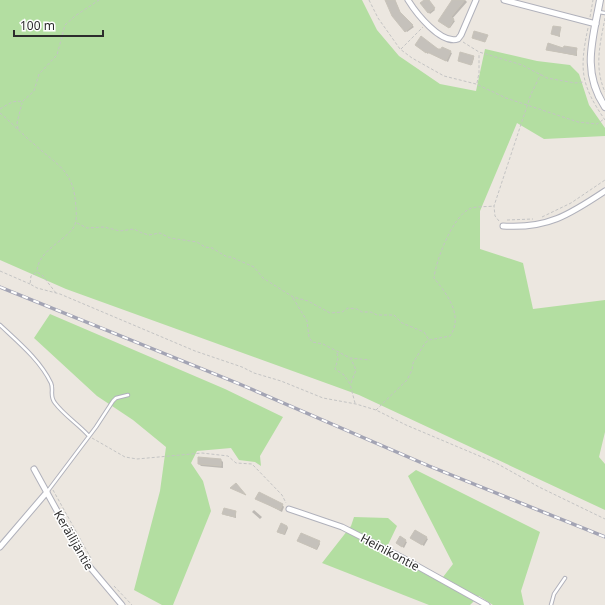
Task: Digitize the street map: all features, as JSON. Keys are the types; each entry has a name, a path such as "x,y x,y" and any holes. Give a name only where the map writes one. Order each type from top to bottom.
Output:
{"street":[{"path":"408,0 426,24 443,37 455,40 458,40 476,0"},
{"path":"504,0 596,24"},
{"path":"600,0 602,13 596,24 590,66 594,88 605,106"},
{"path":"503,226 535,226 558,219 571,213 605,191"},
{"name":"Keräilijäntie","path":"34,469 84,560 100,582 122,605"},
{"path":"0,547 47,492"},
{"name":"Heinikontie","path":"289,509 342,527 401,557 487,605"}],"lane":[{"path":"0,325 31,354 46,375 52,384 51,394 55,404 88,435"},
{"path":"47,492 88,435 96,427 113,401 116,398 128,395"},
{"path":"551,605 554,594 565,578"}],"path":[{"path":"18,129 17,123 22,102 34,91 39,74 57,55 65,25 75,16 100,0"},
{"path":"369,0 378,18 400,49 412,58 444,76 476,84 506,98 589,124 597,124 604,120"},
{"path":"605,17 598,63 600,82 605,92"},
{"path":"400,49 426,24"},
{"path":"458,40 479,52 522,65 554,80 575,83 584,82"},
{"path":"476,84 479,73 479,52"},
{"path":"503,226 495,216 494,206 527,105 541,74"},
{"path":"0,109 9,103 18,101 22,102"},
{"path":"0,113 68,174 75,190 77,223 72,231 46,253 37,267 37,272"},
{"path":"498,220 538,218 552,214 605,180"},
{"path":"376,410 407,380 420,349 429,340 450,336 453,331 455,312 447,294 434,278 436,264 447,236 469,209 494,206"},
{"path":"77,223 87,228 104,227 120,231 134,229 142,233 160,233 179,241 197,242 227,257 231,257 254,267 263,278 293,297 308,300 330,313 342,312 348,308 357,309 362,312 371,312 377,315 394,315 402,323 424,332 429,340"},
{"path":"0,271 37,288 56,293 195,351 242,367 254,374 282,381 323,398 356,404 376,410 406,425 496,463 539,487 605,519"},
{"path":"30,284 31,276 37,272"},
{"path":"37,272 42,274 56,293"},
{"path":"293,297 307,321 309,337 312,342 323,344 350,358 370,360"},
{"path":"337,352 338,358 335,369 344,375 350,384 356,404"},
{"path":"350,358 356,370 350,384"},
{"path":"88,435 125,457 137,459 202,453 228,456 236,463 252,464 282,495 289,509"},
{"path":"51,486 94,563"},
{"path":"112,584 132,605"}],"green space":[{"path":"0,0 362,0 377,30 399,56 440,84 476,91 485,49 537,61 570,65 579,74 589,105 605,128 605,136 544,139 517,123 480,211 480,249 523,263 533,309 605,300 605,432 599,457 605,464 605,510 359,395 66,289 0,260"},
{"path":"50,314 225,389 283,417 260,456 261,466 255,462 239,460 231,448 197,451 191,463 203,481 211,511 173,605 162,605 134,590 160,491 166,447 133,420 97,396 34,338"},
{"path":"416,470 540,532 521,591 524,605 493,605 479,596 470,605 429,605 322,563 351,526 354,517 388,518 397,526 385,551 440,581 453,564 408,476"}],"building":[{"path":"385,0 395,0 400,12 413,25 405,32 392,16"},
{"path":"424,0 429,0 435,8 428,13 420,3"},
{"path":"452,0 465,0 451,17 454,19 449,28 438,21"},
{"path":"553,26 561,27 559,36 551,34"},
{"path":"474,31 488,35 485,42 472,38"},
{"path":"421,36 438,49 441,49 442,47 451,51 446,61 427,52 426,53 415,45"},
{"path":"548,43 563,48 564,46 577,48 576,55 546,50"},
{"path":"460,52 474,56 471,65 458,61"},
{"path":"198,457 221,459 221,466 198,464"},
{"path":"236,483 246,495 230,488"},
{"path":"259,492 283,504 280,510 255,499"},
{"path":"224,508 236,511 235,517 222,514"},
{"path":"281,523 287,526 284,534 277,532"},
{"path":"415,530 427,537 422,545 410,538"},
{"path":"301,533 320,541 316,549 297,541"},
{"path":"400,536 406,540 402,547 396,543"}],"railway":[{"path":"0,287 237,383 429,466 605,537"}]}
